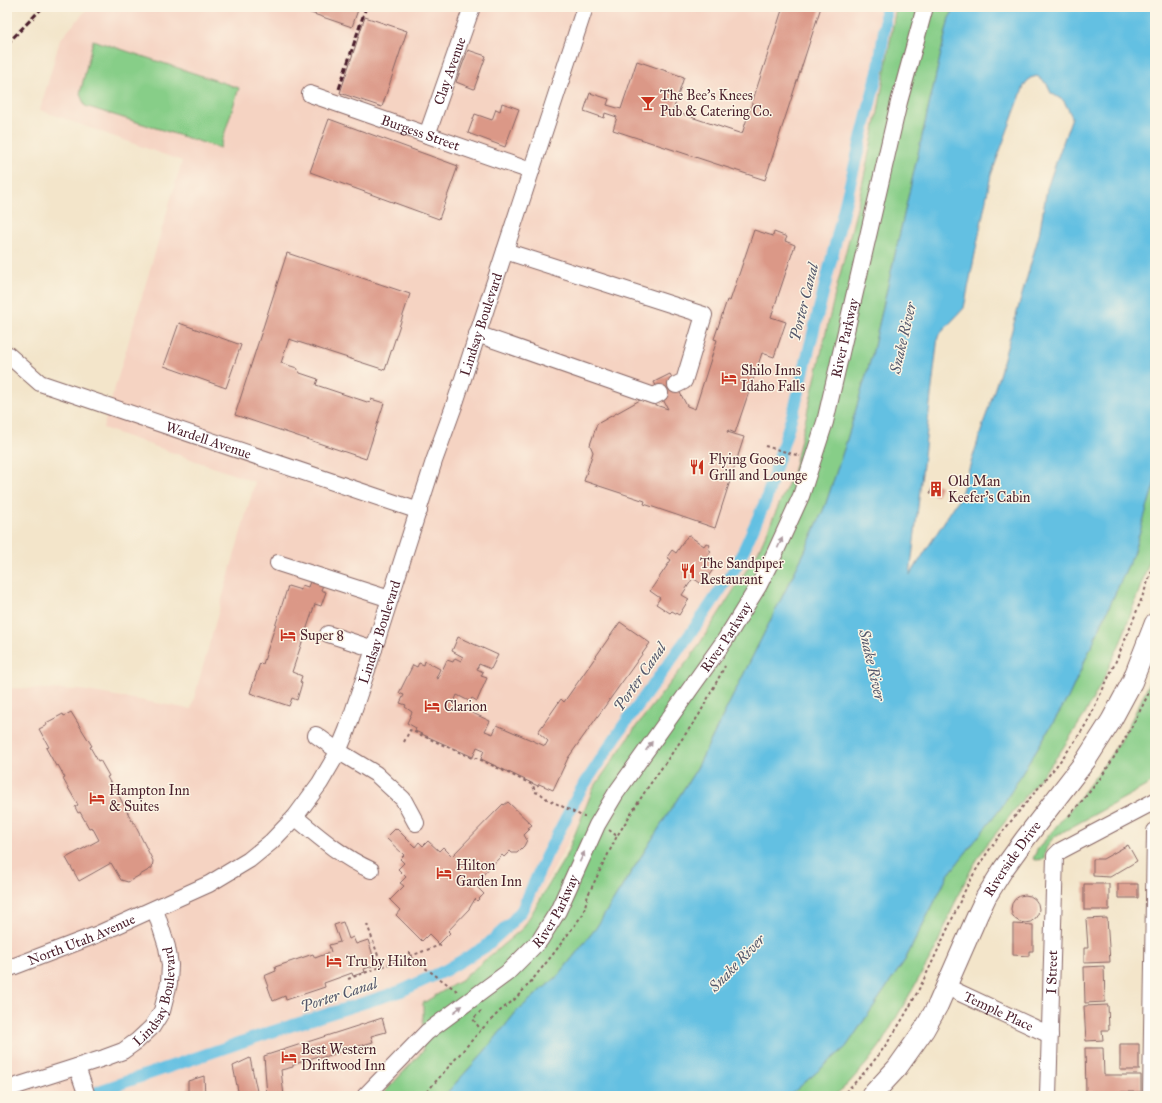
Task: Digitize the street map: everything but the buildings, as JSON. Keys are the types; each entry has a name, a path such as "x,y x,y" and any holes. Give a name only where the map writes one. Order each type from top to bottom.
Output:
{"main road":[{"name":"Riverside Drive","path":"872,1096 897,1068 911,1049 938,1005 986,897 1004,868 1086,760 1111,721 1132,682 1155,623"}],"street":[{"name":"Clay Avenue","path":"427,135 472,7"},
{"name":"Lindsay Boulevard","path":"7,1089 123,1051 137,1042 152,1027 162,1011 170,983 170,964 167,947 155,909 209,884 249,860 271,842 295,817 320,784 338,751 374,649 434,461 585,7"},
{"name":"River Parkway","path":"365,1096 427,1032 507,973 540,940 558,911 597,825 616,793 725,640 759,585 801,496 825,422 899,102 925,7"},
{"name":"Burgess Street","path":"310,94 531,171"},
{"path":"504,251 704,315 684,381 676,385"},
{"path":"477,334 654,396 660,394"},
{"name":"Wardell Avenue","path":"7,354 40,383 419,511"},
{"path":"278,563 390,599"},
{"path":"328,634 374,649"},
{"path":"316,735 338,751 376,774 403,799 416,823"},
{"name":"I Street","path":"1048,1096 1055,856 1060,850 1155,801"},
{"path":"295,817 329,846 358,864 371,870"},
{"path":"1151,1096 1155,831"},
{"name":"North Utah Avenue","path":"7,969 96,935 155,909"},
{"name":"Temple Place","path":"947,987 1050,1035"},
{"path":"77,1067 87,1096"}],"path":[{"path":"765,446 801,456"},
{"path":"423,1096 481,1030 529,984 554,954 583,914 588,895 617,836 646,790 699,715 727,661"},
{"path":"1069,816 1098,780 1120,747 1146,700 1155,680"},
{"path":"404,742 410,730 472,758 477,758 533,785 535,792 584,817"},
{"path":"367,924 382,967"},
{"path":"348,979 443,944"},
{"path":"410,952 410,957"},
{"path":"410,957 448,985"},
{"path":"481,1030 473,1019 483,1008"}],"shaded area":[{"path":"89,7 896,7 878,112 858,204 835,294 793,473 758,552 693,654 635,728 593,789 581,818 523,928 460,981 423,1003 423,1051 381,1096 7,1096 7,688 81,690 191,709 255,482 103,428 182,161 40,110 60,40"}],"green space":[{"path":"896,7 956,7 949,18 872,355 846,443 825,506 805,551 697,768 596,928 558,976 517,1011 484,1052 444,1096 381,1096 423,1051 423,1003 460,981 523,928 566,856 593,789 635,728 693,654 758,552 793,473 835,294 858,204 878,112"},
{"path":"93,40 239,88 220,148 85,106 80,94"},
{"path":"1155,482 1155,546 1121,641 1084,716 1059,754 985,847 959,893 934,952 880,1046 867,1063 847,1085 834,1096 789,1096 846,1047 905,960 948,875 1001,808 1068,698 1133,554"},
{"path":"1155,668 1155,781 1057,835 1051,840 1045,852 1044,859 1033,859 1037,850 1090,784 1119,742 1138,706"}],"water":[{"name":"Snake River","path":"956,7 1155,7 1155,482 1133,554 1068,698 1001,808 948,875 905,960 846,1047 789,1096 444,1096 484,1052 517,1011 558,976 596,928 697,768 805,551 825,506 846,443 872,355 949,18","holes":["1037,76 1047,84 1051,93 1064,101 1072,117 1047,188 1039,235 1000,372 960,497 910,575 938,336 964,308 991,175 1024,86 1030,78"]}],"waterway":[{"name":"Porter Canal","path":"99,1091 271,1032 401,991 446,970 485,947 510,924 522,910 546,856 580,791 623,726 698,623 736,567 766,500 795,406 879,67 885,23 885,7"}],"railway":[{"path":"7,44 43,7"},
{"path":"339,89 366,7"}],"place":[{"name":"The Bee's Knees Pub & Catering Co.","path":"648,103"},
{"name":"Shilo Inns Idaho Falls","path":"729,378"},
{"name":"Flying Goose Grill and Lounge","path":"697,467"},
{"name":"Old Man Keefer's Cabin","path":"936,489"},
{"name":"The Sandpiper Restaurant","path":"688,571"},
{"name":"Super 8","path":"288,635"},
{"name":"Clarion","path":"432,706"},
{"name":"Hampton Inn & Suites","path":"97,798"},
{"name":"Hilton Garden Inn","path":"444,873"},
{"name":"Tru by Hilton","path":"334,961"},
{"name":"Best Western Driftwood Inn","path":"289,1057"}]}
